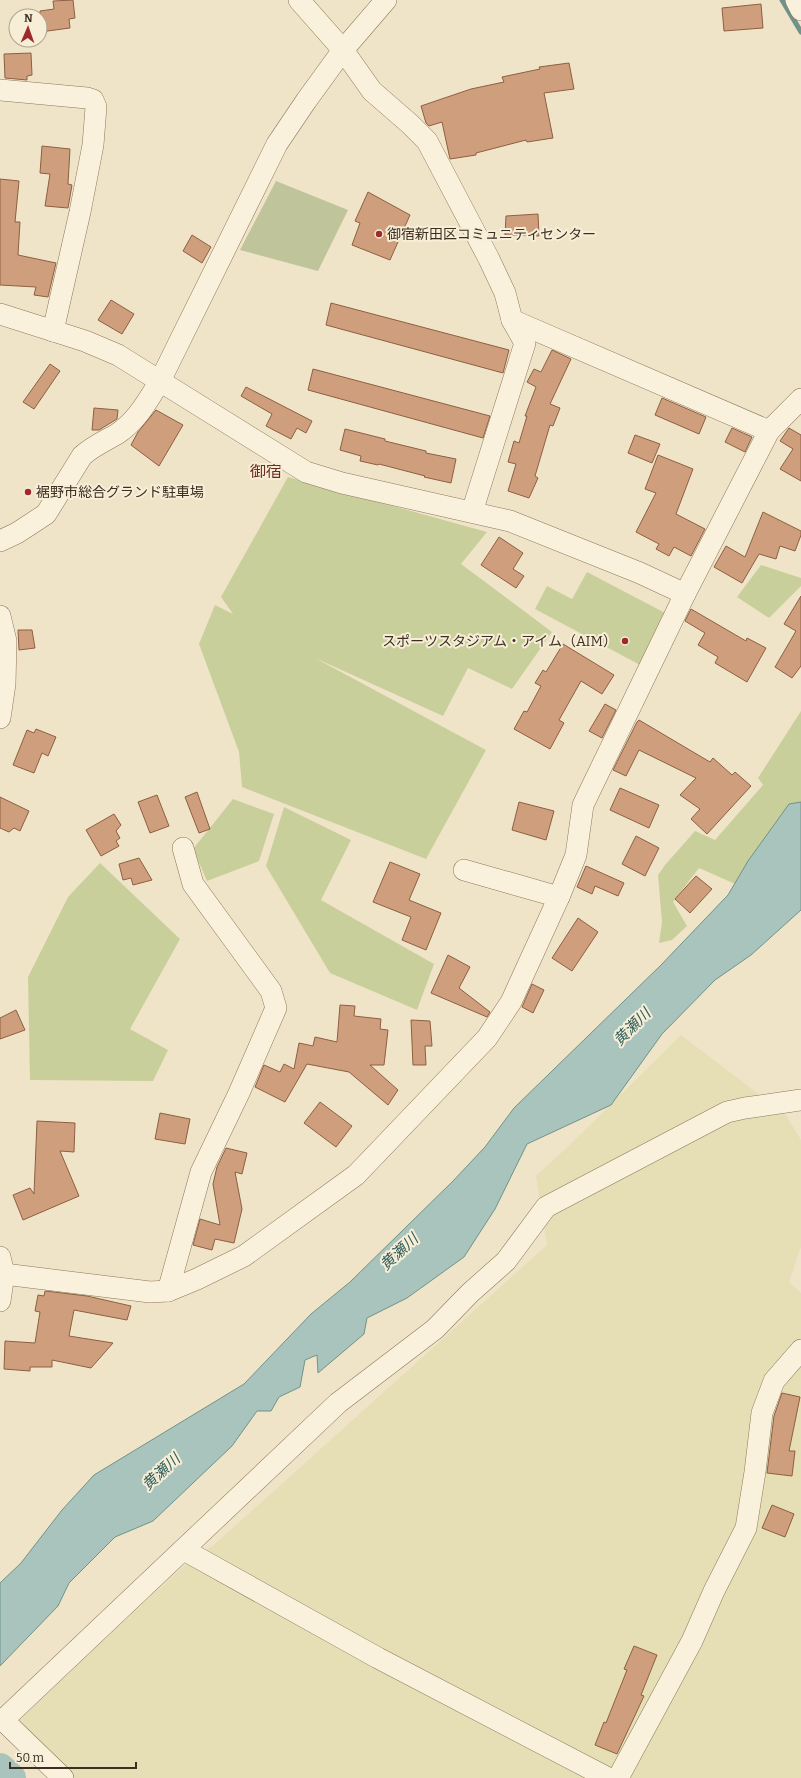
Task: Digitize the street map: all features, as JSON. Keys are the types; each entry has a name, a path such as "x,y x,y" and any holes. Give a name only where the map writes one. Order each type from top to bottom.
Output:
{"street":[{"path":"299,0 343,50 372,91 427,141 489,259 505,293 512,320 524,342 472,512"},
{"path":"0,541 17,533 46,514 82,456 93,446 118,433 137,417 160,381 277,144 343,50 386,0"},
{"path":"796,0 801,10"},
{"path":"0,90 87,98 93,100 96,107 93,145 80,212 53,330"},
{"path":"0,314 85,341 118,355 306,472 342,483 510,520 640,573 685,594"},
{"path":"512,320 769,431"},
{"path":"0,1301 2,1266 150,1292 168,1291 197,1279 244,1256 356,1175 487,1038 511,1002 559,897 576,855 583,805 685,594 769,431 801,399"},
{"path":"0,616 6,641 5,684 0,718"},
{"path":"168,1291 201,1172 239,1093 276,1008 272,991 193,884 183,848"},
{"path":"464,870 559,897"},
{"path":"63,1778 3,1720 338,1403 435,1329 506,1261 546,1207 727,1112 801,1100"},
{"path":"618,1778 692,1641 714,1591 746,1528 762,1413 774,1381 801,1350"},
{"path":"184,1550 378,1658 608,1778"}],"shaded area":[{"path":"681,1035 786,1115 801,1140 801,1247 789,1282 801,1293 801,1778 75,1778 17,1720 185,1565 215,1544 547,1245 536,1176 575,1140"}],"green space":[{"path":"276,181 348,210 318,271 240,250"},
{"path":"288,477 487,532 461,564 552,632 512,689 468,668 443,716 315,658 486,750 426,859 242,787 239,752 199,644 215,605 233,614 221,597"},
{"path":"761,565 801,578 801,586 769,618 737,597"},
{"name":"スポーツスタジアム・アイム（AIM）","path":"587,572 669,615 642,666 535,609 547,586 572,599"},
{"path":"801,711 801,806 742,887 699,868 673,902 687,926 672,940 659,943 662,922 658,875 695,831 715,840 763,785 758,778"},
{"path":"233,799 274,814 259,861 207,881 193,849"},
{"path":"284,807 351,840 321,900 434,964 417,1010 330,973 266,866"},
{"path":"100,863 180,939 130,1029 168,1050 153,1081 30,1080 28,977 68,897"},
{"path":"0,1760 6,1764 20,1778 0,1778"}],"water":[{"path":"801,802 801,910 751,955 715,980 662,1034 611,1105 527,1144 495,1209 464,1257 407,1298 367,1318 364,1334 318,1373 317,1355 305,1360 300,1387 279,1397 271,1411 257,1411 232,1446 153,1521 115,1537 69,1583 58,1606 0,1666 0,1583 21,1563 62,1510 94,1475 244,1384 311,1314 350,1282 453,1181 485,1147 514,1108 661,965 728,895 748,861 789,804"}],"building":[{"path":"73,0 75,18 69,19 70,28 48,31 48,10 54,9 53,1"},
{"path":"761,4 763,28 724,31 722,8"},
{"path":"31,53 32,75 27,76 27,80 5,78 4,54"},
{"path":"569,63 574,89 544,93 553,138 527,142 526,140 476,153 476,155 450,159 442,122 429,126 426,123 421,106 471,89 504,82 502,77 540,69 539,67"},
{"path":"42,146 70,149 68,184 72,185 68,208 45,206 50,174 40,173"},
{"path":"0,179 19,181 15,222 20,222 18,255 56,263 48,297 34,295 36,287 0,285"},
{"name":"御宿新田区コミュニティセンター","path":"368,192 410,215 390,260 352,245 360,223 355,221"},
{"path":"538,214 539,236 505,235 506,216"},
{"path":"192,235 211,247 202,263 183,251"},
{"path":"111,300 134,314 122,334 98,320"},
{"path":"331,303 509,350 503,373 326,325"},
{"path":"552,350 571,359 550,404 560,408 553,426 550,425 535,476 538,478 529,498 508,491 516,464 508,462 514,441 519,443 527,416 525,416 536,387 527,382 534,369 541,372"},
{"path":"50,364 60,371 34,409 23,402"},
{"path":"313,369 490,416 483,438 308,390"},
{"path":"246,387 312,421 306,433 297,428 291,439 266,426 272,414 241,396"},
{"path":"662,398 706,417 699,434 655,415"},
{"path":"94,408 118,410 117,419 99,430 92,430"},
{"path":"156,410 183,425 159,466 131,445 138,432"},
{"path":"732,428 752,437 745,452 725,442"},
{"path":"789,428 801,435 801,481 780,469 793,449 780,441"},
{"path":"345,429 426,451 426,453 456,459 451,483 379,464 360,461 361,456 340,450"},
{"path":"635,435 660,444 652,463 628,453"},
{"path":"658,455 693,469 676,514 705,529 691,556 674,547 669,556 656,549 659,544 636,532 656,493 645,489"},
{"path":"763,512 801,531 801,535 795,551 780,546 776,559 759,554 742,583 714,567 726,546 745,557"},
{"path":"499,537 523,553 513,569 524,576 516,588 481,565"},
{"path":"801,596 801,666 792,678 775,667 796,631 784,624"},
{"path":"691,609 746,641 747,638 766,648 747,682 715,663 718,657 698,645 705,633 685,621"},
{"path":"18,630 32,630 35,648 19,650"},
{"path":"563,644 614,675 602,694 581,681 559,720 564,723 550,749 514,729 524,711 527,712 541,686 535,683 543,670 546,672"},
{"path":"605,704 616,710 602,738 589,731"},
{"path":"639,720 710,762 713,758 732,775 735,772 751,786 707,834 691,819 700,809 680,795 696,778 639,750 626,776 613,770"},
{"path":"36,729 56,737 48,756 42,753 34,773 13,765 27,730 34,733"},
{"path":"620,788 659,805 649,828 610,810"},
{"path":"197,792 210,829 199,833 185,797"},
{"path":"157,795 169,826 150,833 138,802"},
{"path":"0,797 29,811 20,831 14,828 9,832 0,828"},
{"path":"519,802 554,811 546,840 512,830"},
{"path":"114,814 121,825 116,831 120,838 116,841 119,846 101,856 86,830"},
{"path":"636,836 659,848 645,876 622,864"},
{"path":"139,858 152,880 133,885 131,878 123,880 119,864"},
{"path":"390,862 420,874 409,900 441,913 426,950 402,940 411,917 373,902"},
{"path":"586,866 624,883 618,896 595,886 592,894 577,887"},
{"path":"696,876 712,889 690,913 675,899"},
{"path":"578,918 598,932 572,971 552,958"},
{"path":"448,955 470,967 459,988 490,1012 487,1017 431,993"},
{"path":"532,984 544,990 533,1013 522,1007"},
{"path":"340,1005 355,1006 354,1016 381,1019 380,1029 388,1030 384,1065 370,1065 398,1090 388,1105 349,1072 307,1064 285,1102 255,1087 264,1065 280,1072 284,1064 294,1069 299,1043 313,1046 315,1037 337,1042"},
{"path":"16,1010 25,1030 0,1039 0,1018"},
{"path":"411,1020 430,1021 432,1046 425,1046 426,1065 413,1065"},
{"path":"320,1102 352,1126 336,1147 304,1123"},
{"path":"160,1113 190,1119 185,1144 155,1139"},
{"path":"37,1121 75,1123 74,1152 60,1151 79,1196 23,1220 13,1195 30,1188 34,1194"},
{"path":"226,1148 247,1153 242,1174 235,1172 242,1209 234,1243 215,1239 212,1250 193,1245 200,1219 220,1225 213,1184 217,1167"},
{"path":"45,1291 87,1296 131,1306 127,1320 74,1310 69,1336 113,1343 91,1368 52,1360 52,1367 30,1367 30,1371 4,1369 5,1341 35,1343 40,1312 35,1311 38,1295 44,1296"},
{"path":"782,1393 800,1397 789,1451 795,1451 792,1476 767,1473 774,1416"},
{"path":"772,1505 794,1514 785,1537 762,1528"},
{"path":"634,1646 657,1655 641,1695 644,1696 617,1754 595,1745 604,1722 606,1723 627,1670 624,1669"}],"waterway":[{"path":"782,0 801,32"},
{"name":"黄瀬川","path":"0,1768 11,1778"}],"place":[{"name":"御宿新田区コミュニティセンター","path":"379,234"},
{"name":"裾野市総合グランド駐車場","path":"28,492"},
{"name":"スポーツスタジアム・アイム（AIM）","path":"625,641"}],"district":[{"name":"御宿","path":"266,471"}]}
